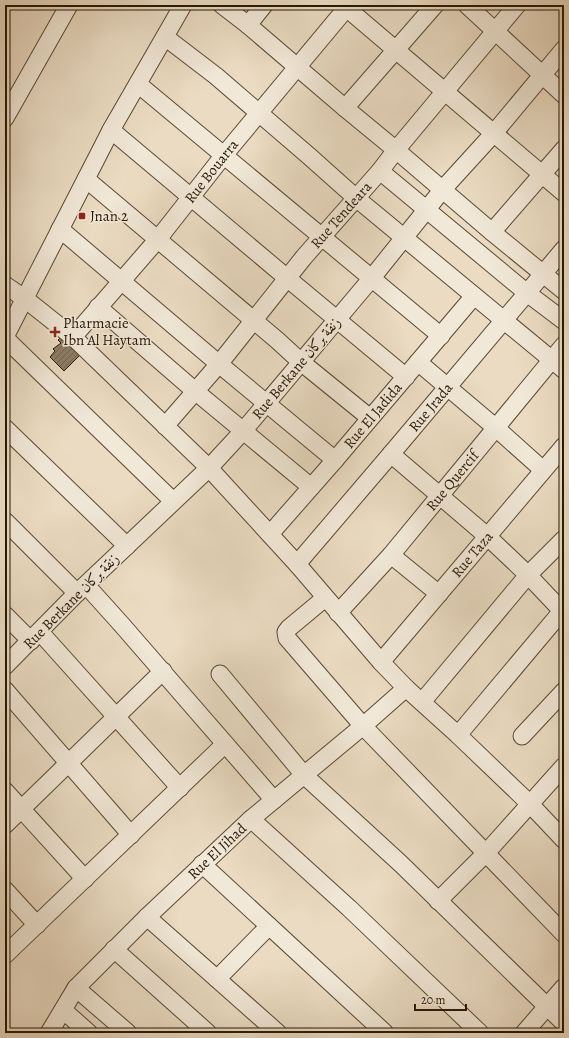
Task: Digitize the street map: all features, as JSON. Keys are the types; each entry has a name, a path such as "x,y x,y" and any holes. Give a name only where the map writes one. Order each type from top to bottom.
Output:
{"street":[{"path":"7,113 70,5"},
{"path":"173,501 5,337 111,130 183,5"},
{"path":"222,5 248,25 492,232 564,291"},
{"path":"248,25 264,5"},
{"path":"345,108 435,5"},
{"path":"467,5 564,95"},
{"name":"Rue Tendeara","path":"165,426 219,364 321,237 380,171 517,5"},
{"path":"346,6 395,50 564,193"},
{"name":"Rue Bouarra","path":"73,337 158,239 224,155 346,6"},
{"path":"165,37 216,76 356,198 558,365"},
{"name":"Rue Berkane زنقة بركان","path":"5,666 82,589 209,468 244,430 371,278 426,209 494,133 564,49"},
{"path":"138,84 441,336"},
{"path":"111,130 336,320 406,377"},
{"path":"492,232 564,149"},
{"path":"380,171 564,322"},
{"path":"86,179 254,320 301,362 370,418"},
{"path":"60,229 335,460"},
{"name":"Rue Jrada","path":"297,564 392,454 527,293 544,275 564,249"},
{"path":"5,284 73,337 209,468 297,564 381,662 406,688 458,735 530,804 564,840"},
{"name":"Rue El Jadida","path":"270,534 312,487 474,296"},
{"path":"98,308 195,391 312,487"},
{"name":"Rue Quercif","path":"338,613 391,555 496,428 558,365 564,345"},
{"path":"418,362 543,470"},
{"path":"5,428 127,546"},
{"name":"Rue Taza","path":"381,662 564,446"},
{"path":"392,454 487,536 528,575 563,612 458,735"},
{"path":"5,520 82,589 163,671 274,800"},
{"path":"422,702 528,575 564,538"},
{"path":"391,555 439,594"},
{"path":"325,598 289,628 286,635 363,726 564,934"},
{"path":"5,615 35,636 117,718 180,788"},
{"path":"5,825 117,718 163,671"},
{"path":"220,674 304,775 438,901 564,1023"},
{"name":"Rue El Jihad","path":"49,1033 76,988 146,916 251,819 363,726 406,688"},
{"path":"5,690 131,835"},
{"path":"522,736 564,691"},
{"path":"5,955 225,744"},
{"path":"438,901 486,853 564,766"},
{"path":"5,791 85,879"},
{"path":"251,819 348,908 480,1033"},
{"path":"202,864 385,1033"},
{"path":"5,890 37,925"},
{"path":"146,916 278,1033"},
{"path":"217,979 268,926"},
{"path":"114,949 208,1033"},
{"path":"524,1033 564,987"},
{"path":"76,988 128,1033"},
{"path":"62,1010 89,1033"}],"building":[{"path":"65,334 84,351 64,371 50,357 55,351 53,349 61,343 58,340"}],"place":[{"name":"Jnan 2","path":"82,216"},
{"name":"Pharmacie Ibn Al Haytam","path":"55,332"}]}
